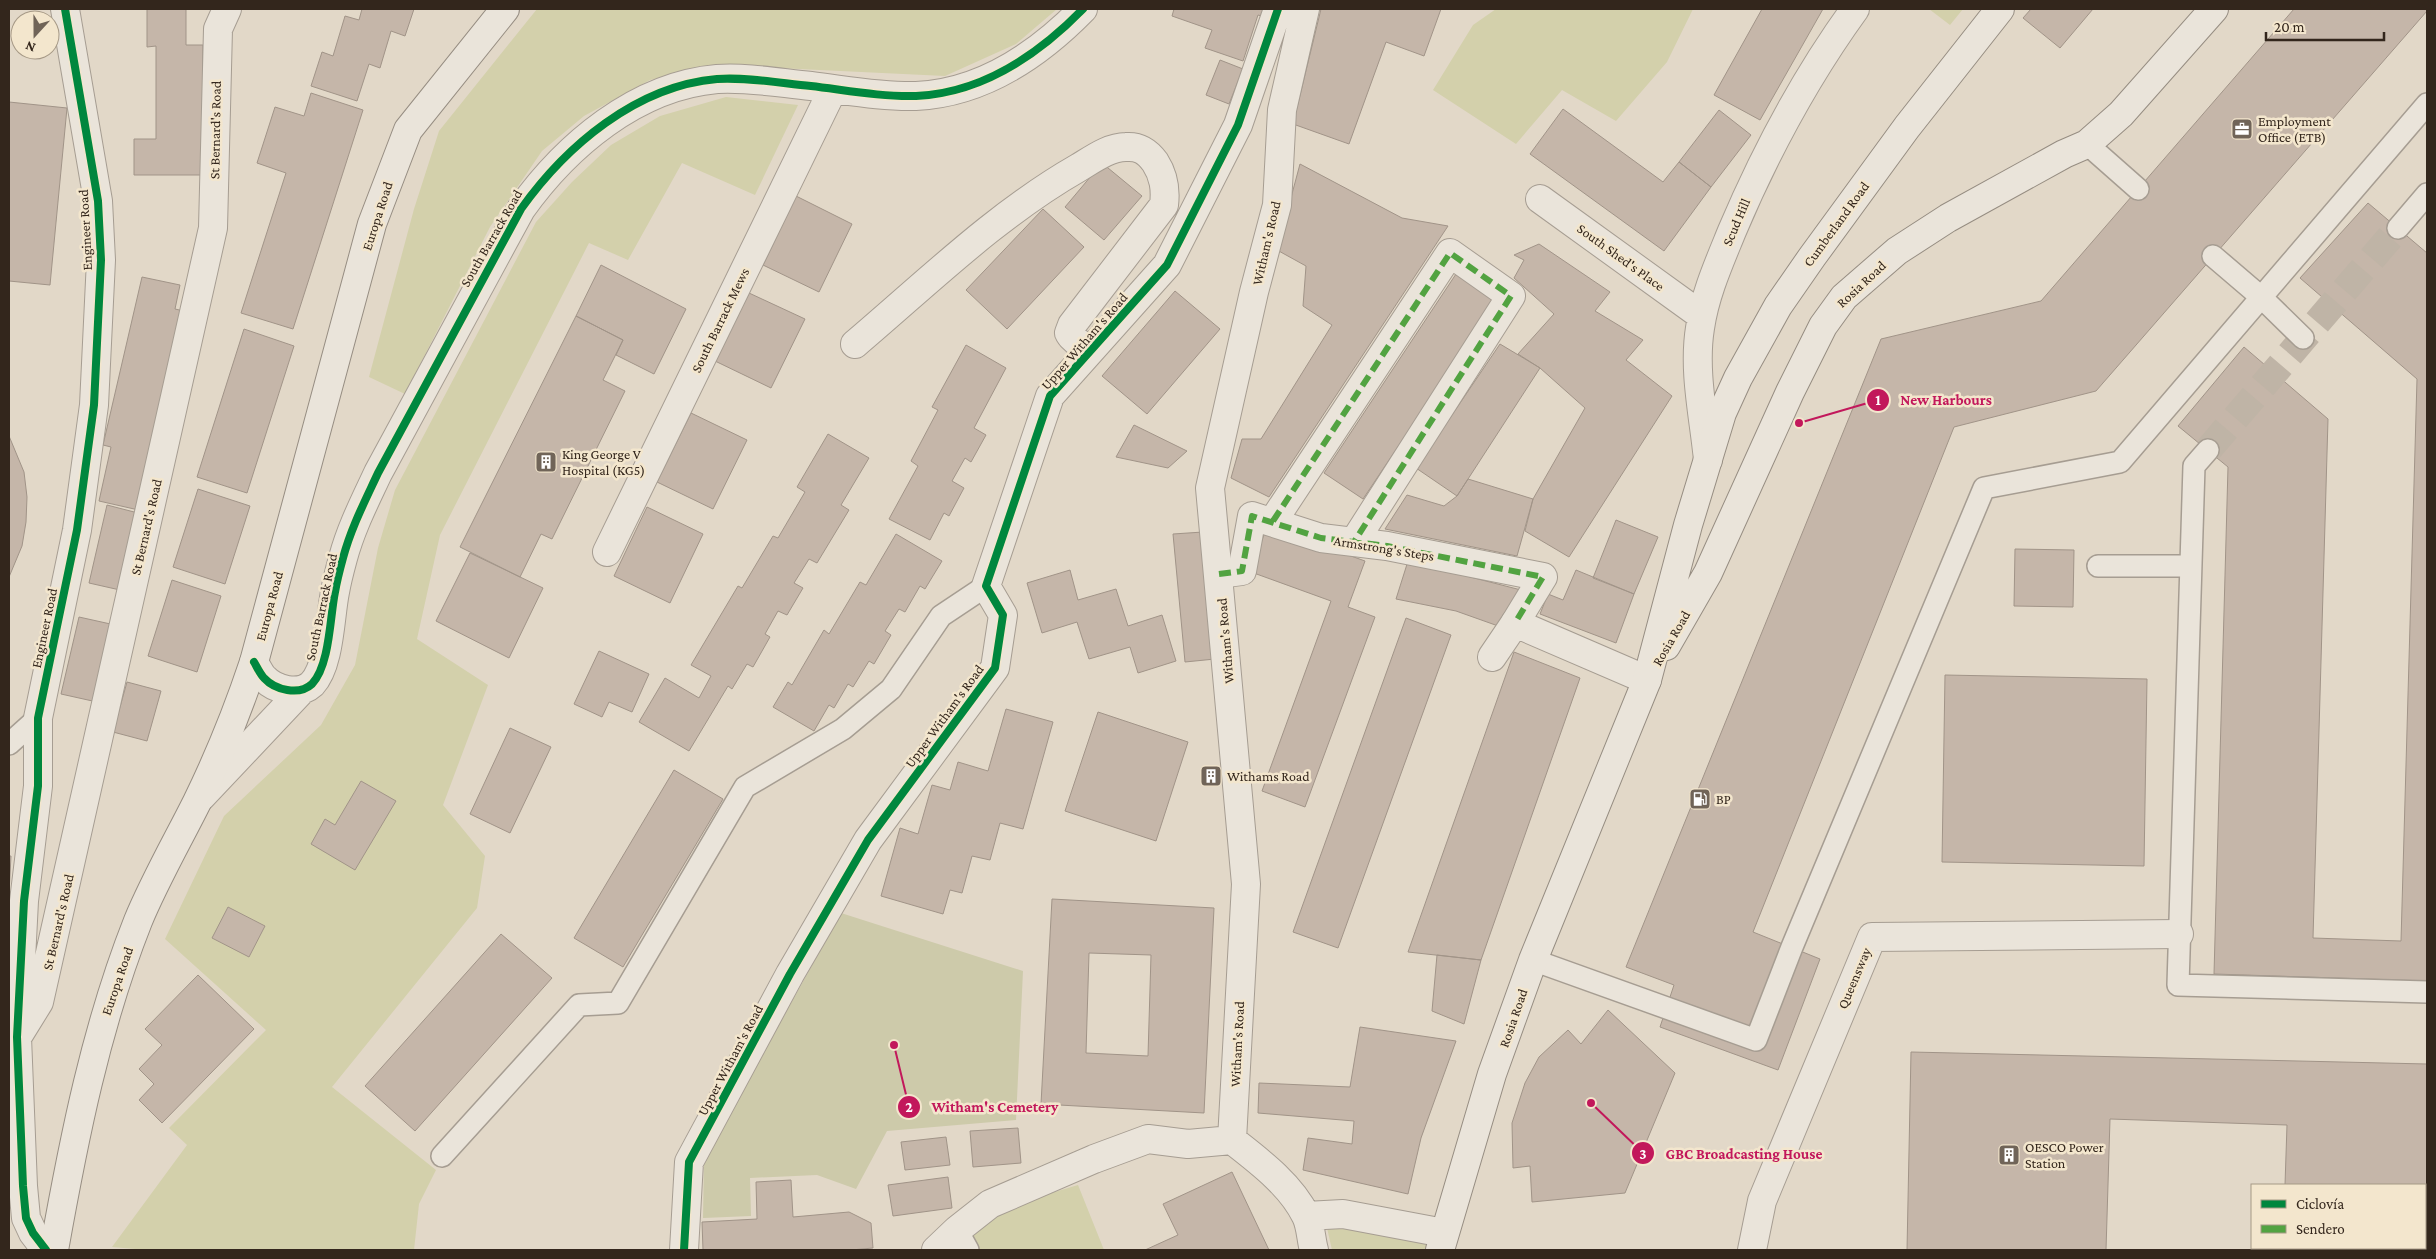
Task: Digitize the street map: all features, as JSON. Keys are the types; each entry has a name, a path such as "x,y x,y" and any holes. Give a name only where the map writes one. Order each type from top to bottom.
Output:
{"street":[{"name":"Engineer Road","path":"46,1250 33,1233 26,1218 17,1037 24,901 38,786 38,718 77,530 94,405 101,260 98,201 65,9"},
{"name":"St Bernard's Road","path":"17,1037 39,1002 213,228 218,29 227,9"},
{"name":"Europa Road","path":"54,1250 80,1110 102,1026 123,960 143,911 229,732 254,662 372,224 408,130 505,9"},
{"name":"South Barrack Road","path":"197,802 301,691 312,684 322,664 335,592 344,556 360,512 502,241 542,180 563,156 602,125 642,102 680,86 717,79 755,80 917,96 952,91 991,77 1027,58 1083,9"},
{"name":"Upper Witham's Road","path":"684,1250 690,1162 790,974 868,840 995,668 1003,615 986,586 1050,396 1167,265 1238,126 1278,9"},
{"name":"Witham's Road","path":"1232,1140 1246,884 1210,488 1277,204 1282,110 1305,9"},
{"name":"Scud Hill","path":"1708,460 1697,358 1702,316 1709,286 1756,176 1823,53 1855,9"},
{"name":"Cumberland Road","path":"1708,460 1722,413 1738,378 1778,306 1907,127 2000,9"},
{"name":"Rosia Road","path":"1647,680 1708,573 1790,392 1823,326 1837,304 1897,252 1948,218 2064,154 2087,144 2121,114 2214,9"},
{"name":"South Barrack Mews","path":"607,552 833,89"},
{"path":"855,344 1012,210 1057,180 1108,151 1125,146 1140,148 1154,161 1162,177 1165,192 1164,205 1072,325 1069,333 1088,352"},
{"name":"South Shed's Place","path":"1540,199 1702,316"},
{"path":"1273,522 1450,253 1511,296 1354,542"},
{"name":"Rosia Road","path":"1442,1242 1492,1074 1533,960 1647,680 1708,460"},
{"name":"Armstrong's Steps","path":"1219,574 1242,571 1252,516 1321,538 1387,546 1543,577 1515,623"},
{"path":"1492,657 1515,623 1647,680"},
{"path":"254,662 263,677 270,684 289,691 301,691"},
{"name":"Queensway","path":"1752,1250 1762,1201 1872,937 2179,934"},
{"path":"936,1250 963,1240 990,1204 1094,1159 1148,1139 1188,1144 1232,1140 1277,1177 1306,1216 1314,1250"},
{"path":"1306,1216 1343,1214 1442,1242"}],"lane":[{"path":"1533,960 1756,1040 1792,947 1984,488 2120,462 2427,104"},
{"path":"2087,144 2138,189"},
{"path":"2398,228 2427,194"},
{"path":"2213,256 2261,297 2303,338"},
{"path":"2208,450 2194,466 2178,985 2427,992"},
{"path":"2098,566 2190,566"},
{"path":"442,1156 579,1005 618,1003 745,787 843,729 890,689 941,616 986,586"},
{"path":"9,744 38,718"}],"shaded area":[{"path":"537,9 1057,9 1016,44 945,76 712,65 650,80 584,116 542,151 490,227 405,394 369,377 414,209 439,131"},
{"path":"1496,9 1693,9 1667,62 1616,121 1562,90 1516,144 1433,90 1473,25"},
{"path":"1929,9 1963,9 1950,25"},
{"path":"726,97 798,105 755,195 682,163 628,260 589,243 440,535 417,639 488,685 443,805 485,856 477,908 332,1087 436,1170 419,1204 414,1250 147,1250 112,1247 187,1145 169,1128 266,1030 165,939 224,816 321,725 355,665 378,548 395,490 536,222 572,182 611,145 660,116"},
{"path":"841,913 1023,971 1016,1120 887,1131 856,1189 817,1175 750,1178 751,1216 703,1218 704,1160"},
{"path":"1078,1185 1104,1250 954,1250 986,1222 1031,1199"},
{"path":"1327,1228 1360,1228 1427,1242 1425,1250 1332,1250"}],"building":[{"path":"147,9 186,9 186,45 203,45 202,175 134,175 134,139 156,139 156,46 147,47"},
{"path":"362,9 414,9 405,36 391,31 380,68 369,64 357,101 311,86 322,52 333,56 345,16 359,20"},
{"path":"1174,9 1268,9 1265,17 1258,15 1243,61 1205,48 1212,30 1172,16"},
{"path":"1321,9 1441,9 1424,56 1386,42 1349,144 1293,124"},
{"path":"1762,9 1823,9 1760,120 1714,95"},
{"path":"2031,9 2093,9 2060,48 2023,18"},
{"path":"2294,9 2427,9 2427,11 2096,391 1954,427 1753,932 1820,959 1778,1070 1660,1027 1674,985 1626,967 1881,339 2041,301"},
{"path":"1220,60 1243,69 1229,104 1206,95"},
{"path":"311,93 363,110 293,329 241,313 286,173 257,163 275,107 304,116"},
{"path":"9,102 67,108 50,285 9,281"},
{"path":"1563,109 1663,182 1679,162 1711,187 1664,251 1530,154"},
{"path":"1719,110 1751,135 1711,187 1679,162"},
{"path":"1102,163 1142,196 1104,240 1065,207"},
{"path":"1300,164 1402,218 1448,226 1269,497 1231,478 1242,439 1261,439 1332,325 1303,306 1306,266 1277,250"},
{"path":"796,196 852,224 819,292 763,265"},
{"path":"2368,203 2427,253 2427,981 2214,974 2228,467 2178,426 2244,347 2328,419 2313,938 2401,941 2417,379 2300,278"},
{"path":"1043,209 1084,247 1007,329 966,290"},
{"path":"1539,244 1610,292 1595,311 1643,340 1626,360 1672,396 1569,557 1525,531 1533,499 1585,408 1540,368 1518,354 1554,314 1514,278 1524,260 1514,255"},
{"path":"601,265 686,309 654,374 616,355 623,340 576,316"},
{"path":"1458,271 1498,297 1363,499 1324,473"},
{"path":"142,277 180,285 175,309 188,312 143,511 99,501 111,447 103,445"},
{"path":"1175,291 1220,329 1147,414 1102,376"},
{"path":"749,293 805,319 771,388 715,361"},
{"name":"King George V Hospital (KG5)","path":"576,316 623,340 603,380 625,391 552,539 541,534 520,577 460,547"},
{"path":"244,329 294,346 247,493 197,477"},
{"path":"1500,344 1540,368 1457,496 1416,468"},
{"path":"966,345 1006,368 974,428 986,435 971,462 965,458 952,481 964,488 949,516 944,513 930,540 889,519 918,466 911,461 938,410 932,407"},
{"path":"691,413 747,440 713,509 657,482"},
{"path":"1134,425 1187,451 1168,468 1116,457"},
{"path":"828,434 869,458 841,505 849,510 817,563 809,559 794,583 803,588 787,615 778,611 765,634 770,637 753,667 747,664 732,689 728,686 689,751 639,722 665,678 699,698 711,676 691,665 738,586 742,588 773,536 778,538 805,492 797,487"},
{"path":"9,436 24,472 27,497 26,522 22,546 9,577"},
{"path":"1468,479 1533,499 1517,556 1385,529 1407,495 1444,506 1457,496"},
{"path":"198,489 250,506 225,584 173,567"},
{"path":"107,505 138,513 120,590 89,583"},
{"path":"647,507 703,534 670,603 614,576"},
{"path":"1616,520 1658,537 1634,594 1593,578"},
{"path":"1267,526 1365,561 1348,607 1375,617 1305,807 1262,791 1331,601 1251,572"},
{"path":"1203,532 1215,659 1185,662 1173,534"},
{"path":"896,534 942,561 925,589 920,586 905,612 899,609 885,631 891,635 874,664 869,661 853,687 848,684 834,708 829,705 814,731 773,707 788,682 792,685 824,630 829,634 860,582 866,585"},
{"path":"2015,549 2074,550 2073,607 2014,606"},
{"path":"470,553 543,588 509,658 436,621"},
{"path":"1408,561 1521,590 1501,627 1456,611 1396,599"},
{"path":"1070,570 1078,600 1116,589 1128,626 1162,615 1176,661 1138,673 1130,647 1089,659 1077,622 1042,633 1027,583"},
{"path":"1576,570 1634,594 1616,643 1540,614 1548,594 1563,600"},
{"path":"172,580 221,596 197,672 148,656"},
{"path":"79,617 115,625 97,702 61,694"},
{"path":"1406,618 1451,635 1338,948 1293,932"},
{"path":"599,651 649,674 632,712 609,702 602,717 574,704"},
{"path":"1514,652 1580,678 1481,960 1408,952"},
{"path":"1945,675 2147,679 2144,866 1942,862"},
{"path":"127,682 161,691 147,741 113,732"},
{"path":"1006,709 1053,722 1023,829 1000,823 990,860 972,856 962,893 950,890 943,914 881,896 900,828 918,834 932,785 950,790 958,762 988,771"},
{"path":"1098,712 1188,742 1156,841 1065,811"},
{"path":"510,728 551,747 510,833 470,814"},
{"path":"674,770 723,799 623,967 574,938"},
{"name":"Withams Road","path":"1219,771 1219,780 1203,782 1203,773"},
{"path":"361,781 396,801 355,870 311,844 325,819 335,825"},
{"path":"9,856 11,856 9,894"},
{"path":"1052,899 1214,908 1204,1113 1041,1104","holes":["1089,953 1151,955 1148,1056 1086,1053"]},
{"path":"228,907 265,926 249,957 212,938"},
{"path":"501,934 552,978 415,1131 365,1086"},
{"path":"1437,955 1481,960 1464,1024 1432,1011"},
{"path":"198,975 254,1029 162,1123 139,1100 154,1084 139,1069 162,1045 145,1029"},
{"path":"1608,1010 1675,1073 1625,1193 1532,1202 1530,1166 1513,1168 1512,1123 1525,1083 1539,1057 1568,1030 1581,1044"},
{"path":"1360,1027 1456,1041 1421,1138 1408,1194 1303,1170 1308,1138 1352,1144 1354,1121 1258,1113 1259,1083 1350,1087"},
{"name":"OESCO Power Station","path":"1911,1052 2427,1064 2427,1250 2284,1250 2426,1249 2426,1184 2285,1184 2287,1125 2110,1119 2106,1250 1907,1250"},
{"path":"1018,1128 1021,1163 973,1167 970,1131"},
{"path":"946,1137 950,1165 905,1170 901,1142"},
{"path":"1232,1172 1269,1250 1145,1250 1178,1235 1163,1204"},
{"path":"948,1177 952,1208 893,1216 888,1185"},
{"path":"791,1180 793,1217 849,1212 871,1223 873,1248 851,1250 703,1250 702,1222 757,1219 756,1182"}],"tunnel":[{"path":"2208,450 2398,228"}],"marked path":[{"path":"1273,521 1450,253 1511,296 1354,542"},
{"path":"1219,574 1242,571 1252,516 1321,538 1387,546 1543,577 1515,623"}],"cycle path":[{"path":"46,1250 33,1233 26,1218 23,1186 17,1037 24,901 38,786 38,718 77,530 94,405 101,260 98,201 65,9"},
{"path":"254,662 264,678 274,686 287,690 294,691 307,688 318,676 326,653 333,602 346,547 378,473 521,209 559,163 581,142 631,107 659,93 687,84 717,79 764,81 863,93 916,96 964,87 986,79 1028,56 1066,26 1083,9"},
{"path":"684,1250 689,1162 790,974 868,840 995,668 1003,615 986,586 1050,396 1167,265 1238,125 1278,9"}],"place":[{"name":"Employment Office (ETB)","path":"2242,129"},
{"name":"New Harbours","path":"1799,423"},
{"name":"King George V Hospital (KG5)","path":"546,462"},
{"name":"Withams Road","path":"1211,776"},
{"name":"BP","path":"1700,799"},
{"name":"Witham's Cemetery","path":"894,1045"},
{"name":"GBC Broadcasting House","path":"1591,1103"},
{"name":"OESCO Power Station","path":"2009,1155"}]}
